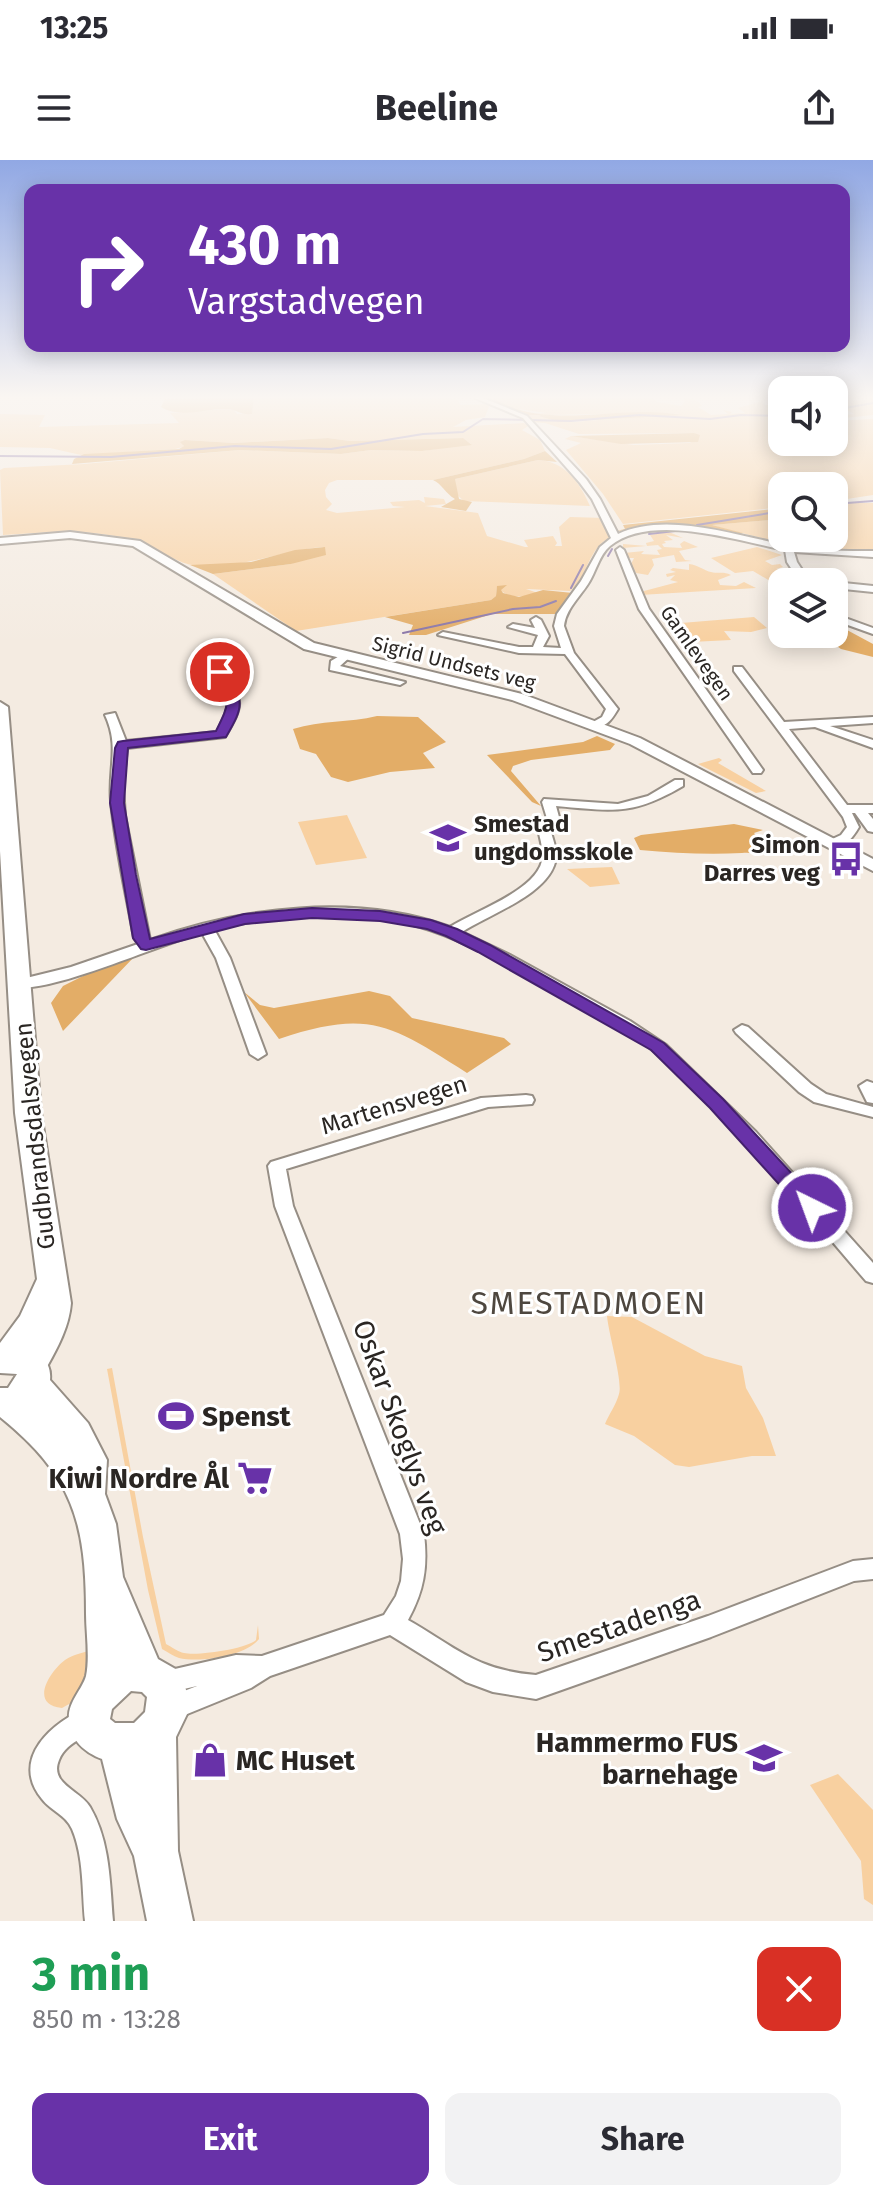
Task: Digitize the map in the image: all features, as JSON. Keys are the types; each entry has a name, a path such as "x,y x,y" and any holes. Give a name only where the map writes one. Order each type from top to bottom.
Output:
{"main road":[{"name":"Gudbrandsdalsvegen","path":"0,707 3,817 28,1113 51,1278 58,1299 48,1337 12,1378 88,1491 96,1514 107,1582 135,1706 139,1819 156,1851 170,1921"}],"street":[{"name":"Gamlevegen","path":"582,480 603,511 644,609 757,770"},
{"path":"597,724 607,719 612,709 569,651 560,634 560,616 587,579 601,551 648,531 688,529 768,543"},
{"name":"Sigrid Undsets veg","path":"0,539 86,535 136,543 298,641 345,657 491,689 597,724 873,866"},
{"path":"845,552 873,554"},
{"path":"848,586 873,589"},
{"path":"536,620 544,636 536,651"},
{"path":"848,622 873,631"},
{"path":"513,627 543,633"},
{"path":"443,635 536,651 569,651"},
{"path":"345,657 335,663 334,668 400,682"},
{"path":"738,669 843,809 853,827 846,838 833,844"},
{"path":"123,745 221,735 235,705 235,698 220,672"},
{"path":"111,715 123,745 117,803 128,875 141,938 146,945"},
{"path":"781,726 873,720"},
{"path":"815,724 873,744"},
{"path":"451,933 524,892 545,871 550,857 544,829 556,828 548,802 618,808 652,799 679,783"},
{"path":"843,809 869,808 873,828"},
{"path":"19,984 65,976 146,945 244,919 335,913 403,919 451,933 624,1026 671,1057 873,1276"},
{"path":"206,927 223,958 258,1054"},
{"path":"742,1030 820,1098 873,1112"},
{"name":"Martensvegen","path":"277,1166 487,1102 526,1100"},
{"name":"Oskar Skoglys veg","path":"277,1166 284,1206 412,1534 417,1566 409,1594 392,1623"},
{"name":"Smestadenga","path":"392,1623 483,1679 511,1686 536,1687 711,1626 853,1571 873,1569"},
{"path":"99,1921 81,1818 55,1794 44,1775 44,1765 51,1747 77,1723 242,1680 262,1667 392,1623"}],"shaded area":[{"path":"0,480 337,480 329,483 325,490 332,504 326,510 337,513 405,507 393,506 390,502 419,500 425,503 424,497 444,499 446,504 425,506 478,513 487,536 525,547 528,547 524,540 553,536 557,543 555,546 562,546 559,527 570,517 605,518 611,537 597,548 581,578 570,591 526,589 538,593 516,596 506,594 497,587 496,596 491,600 296,631 213,574 291,564 324,547 242,563 209,566 186,564 136,541 103,534 3,535"},
{"path":"433,480 455,480 459,499 472,502 466,511 441,507 455,499"},
{"path":"455,480 574,480 590,506 464,501 456,494"},
{"path":"591,480 768,480 768,508 623,524"},
{"path":"848,480 873,480 873,495 848,499"},
{"path":"848,503 873,503 873,553 848,551"},
{"path":"768,509 768,520 712,525 743,533 739,535 659,528 616,531 625,529 623,525"},
{"path":"768,520 768,540 711,525"},
{"path":"669,532 683,538 666,535 673,540 664,541 664,547 682,548 680,544 684,541 698,547 679,551 685,560 692,561 676,562 674,555 652,559 654,565 648,575 636,573 631,564 634,558 625,558 624,553 644,551 641,554 660,555 657,550 662,549 658,545 647,546 646,543 654,541 650,535"},
{"path":"623,544 647,546 623,548"},
{"path":"325,547 326,555 291,564 213,574 190,565 251,562 295,550"},
{"path":"757,547 782,555 765,561 783,567 768,568 768,580 753,571 735,573 711,558"},
{"path":"689,564 731,575 718,580 720,585 736,586 744,582 756,588 640,595 644,591 678,582 670,580 675,575 667,577 666,574 676,572 670,570 673,568 689,570"},
{"path":"507,585 501,590 503,593 519,597 543,590 573,593 557,614 492,614 426,635 409,635 413,625 385,617 491,600 496,596 497,586"},
{"path":"754,617 767,628 751,632 724,631 731,640 691,642 682,631 675,631 669,624"},
{"path":"848,631 873,644 873,657 841,649 848,648"},
{"path":"377,716 418,717 446,742 423,753 435,768 390,772 348,782 331,777 316,754 300,749 293,729 314,724"},
{"path":"597,736 615,744 610,750 531,760 513,766 511,771 541,806 532,802 487,755 583,742"},
{"path":"719,758 722,760 718,763 766,791 756,793 698,764"},
{"path":"347,815 367,858 316,865 298,822"},
{"path":"734,824 763,830 754,833 760,840 778,845 779,853 704,854 640,850 634,838 641,835"},
{"path":"612,867 620,884 590,887 567,869"},
{"path":"125,955 135,956 63,1031 51,1003 63,986"},
{"path":"369,991 390,996 412,1018 504,1038 511,1044 467,1073 418,1043 378,1026 336,1025 279,1039 244,992 260,1005 274,1008"},
{"path":"607,1316 632,1317 705,1356 742,1366 746,1388 763,1418 776,1456 752,1456 689,1467 675,1465 634,1436 605,1424 620,1388"},
{"path":"112,1368 166,1644 191,1654 233,1649 256,1640 258,1625 259,1639 244,1650 199,1660 179,1658 162,1649 107,1369"},
{"path":"96,1649 78,1699 62,1708 46,1701 45,1687 59,1665 72,1656"},
{"path":"838,1774 873,1810 873,1905 864,1899 861,1861 810,1785"}],"waterway":[{"path":"848,503 873,501"},
{"path":"697,525 768,513"},
{"path":"649,534 675,531"},
{"path":"608,556 612,549"},
{"path":"571,588 583,565"},
{"path":"403,633 513,609 540,607 556,601"}],"place":[{"name":"Smestad ungdomsskole","path":"448,838"},
{"name":"Simon Darres veg","path":"846,859"},
{"name":"Spenst","path":"176,1416"},
{"name":"Kiwi Nordre Ål","path":"255,1478"},
{"name":"Hammermo FUS barnehage","path":"764,1758"},
{"name":"MC Huset","path":"210,1760"}],"district":[{"name":"SMESTADMOEN","path":"589,1303"}],"route":[{"path":"220,672 235,698 235,705 221,735 123,745 122,748 117,803 128,875 141,938 146,945 244,919 312,913 380,916 431,925 484,948 658,1047 717,1104 812,1208"}]}
